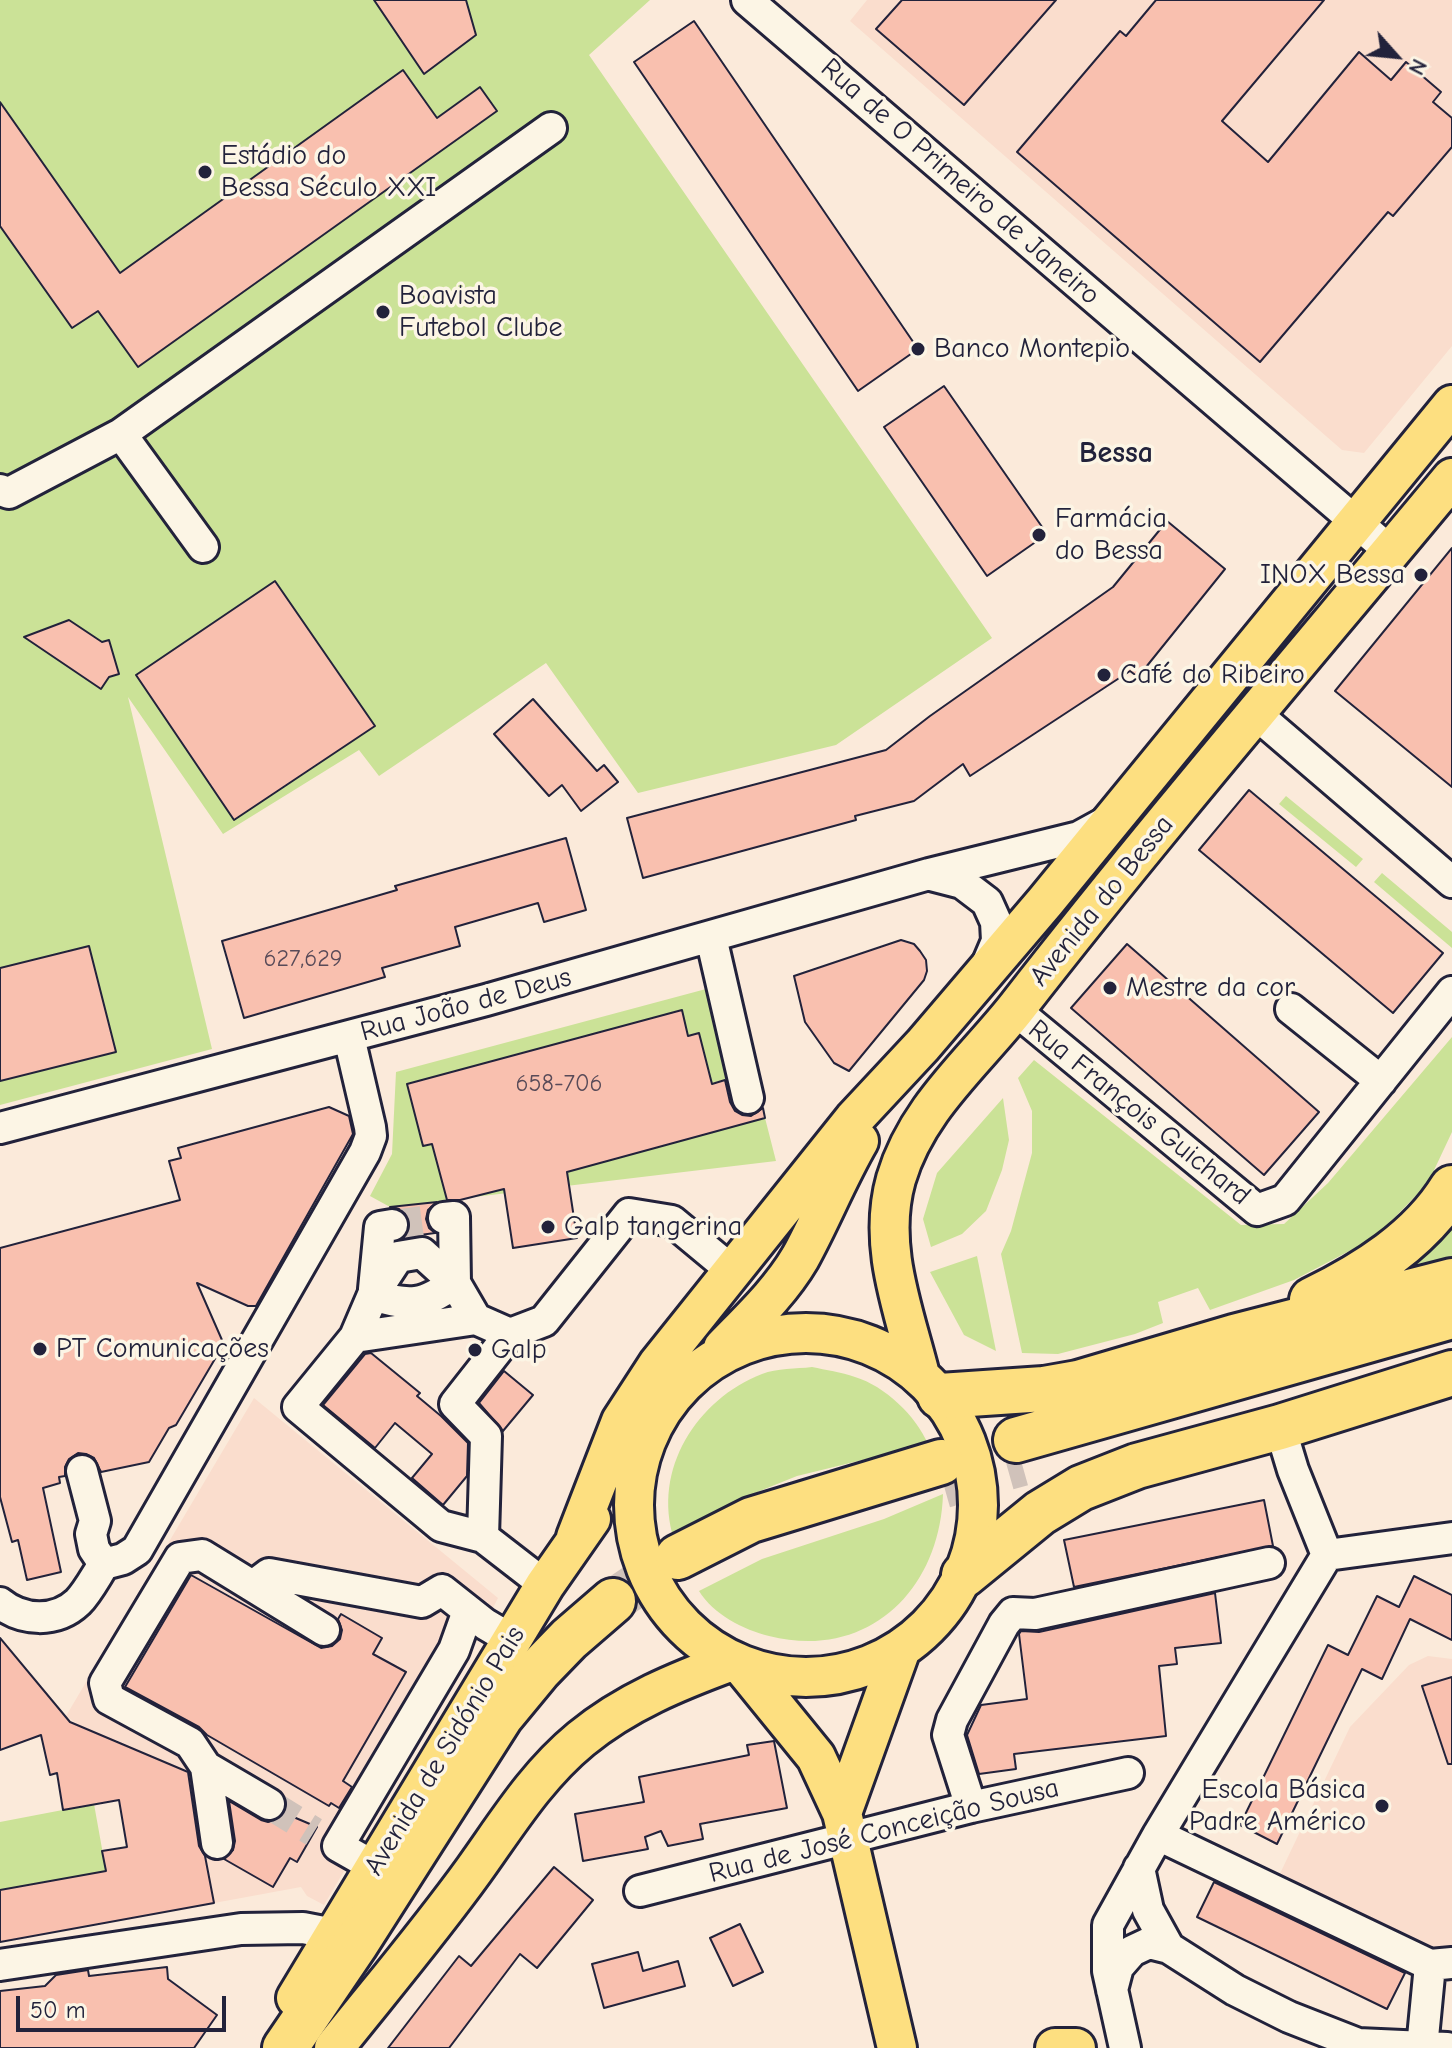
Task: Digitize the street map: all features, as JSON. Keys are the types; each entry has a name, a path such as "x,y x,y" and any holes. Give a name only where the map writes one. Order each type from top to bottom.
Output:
{"highway":[{"path":"1234,1337 1357,1278 1393,1252 1421,1226 1452,1188"},
{"path":"930,1385 1044,1389 1078,1383 1234,1337 1452,1281"},
{"path":"1452,1316 1019,1452 1452,1339"},
{"path":"964,1575 1040,1513 1081,1488 1137,1466 1443,1379"},
{"path":"684,1566 766,1540 942,1474"},
{"path":"285,2048 355,1945 501,1716 549,1660 620,1610 507,1749 399,1924 345,2003 308,2048"}],"main road":[{"name":"Avenida do Bessa","path":"576,1537 621,1421 639,1392 731,1270 854,1119 923,1045 1112,819 1452,405"},
{"name":"Avenida do Bessa","path":"930,1385 891,1266 891,1209 896,1179 915,1135 938,1097 1015,1010 1076,929 1452,478"},
{"name":"Avenida do Bessa","path":"702,1369 757,1313 799,1259 848,1160 923,1045"},
{"path":"639,1392 638,1455 633,1498 636,1530 644,1559 658,1590 677,1618 701,1641 737,1663 779,1675 808,1677 840,1674 872,1664 901,1649 926,1629 947,1604 964,1575 976,1530 977,1482 971,1451 958,1422 930,1385 882,1351 862,1342 829,1334 795,1333 762,1339 731,1351 702,1369"},
{"name":"Avenida de Sidónio Pais","path":"267,2048 545,1585 576,1537 638,1455 683,1384 702,1369"},
{"path":"845,1826 901,1649"},
{"path":"737,1663 816,1757 845,1826 897,2048"},
{"path":"334,2048 473,1871 511,1814 563,1755 583,1737 649,1694 737,1663"},
{"path":"1055,2048 1076,2048"}],"street":[{"name":"Rua de O Primeiro de Janeiro","path":"747,0 1391,552"},
{"path":"0,490 9,493 121,434 551,128"},
{"path":"121,434 203,547"},
{"path":"1256,714 1452,882"},
{"name":"Rua João de Deus","path":"0,1128 349,1037 929,874 1079,837 1112,819"},
{"path":"929,874 962,883 987,902 996,922 997,941 985,969"},
{"path":"711,937 748,1098"},
{"name":"Rua François Guichard","path":"1015,1010 1257,1210 1285,1200 1452,992"},
{"path":"1291,1009 1381,1081"},
{"path":"0,1603 26,1617 54,1616 78,1602 104,1564 123,1559 137,1550 365,1152 371,1136 370,1127 349,1037"},
{"path":"483,1537 486,1436 455,1404 510,1334 544,1321 629,1214 672,1221 731,1270"},
{"path":"444,1218 454,1217 455,1283 476,1319"},
{"path":"392,1225 380,1227 373,1295 355,1337 298,1407 441,1526 483,1537 545,1585"},
{"path":"373,1295 398,1276 424,1271 455,1283"},
{"path":"355,1337 476,1319 510,1334"},
{"path":"1280,1427 1293,1470 1327,1555"},
{"path":"72,1474 95,1521 91,1534 94,1549 104,1564"},
{"path":"1327,1555 1452,1538"},
{"path":"217,1843 206,1767 190,1743 109,1699 105,1683 180,1558 202,1555 324,1630"},
{"path":"1125,2048 1108,1971 1108,1925 1158,1835 1327,1555"},
{"path":"971,1807 948,1735 952,1720 1013,1613 1035,1614 1269,1563"},
{"path":"253,1586 269,1574 422,1602 442,1590 512,1640"},
{"path":"375,1867 326,1839 454,1650 468,1611"},
{"path":"206,1767 269,1804"},
{"name":"Rua de José Conceição Sousa","path":"640,1891 845,1826 971,1807 1128,1773"},
{"path":"1112,1990 1118,1967 1132,1951 1149,1943 1169,1948 1235,1990 1289,2017 1358,2044 1430,2047 1441,1964 1158,1835"},
{"path":"1139,1868 1148,1910 1169,1948"},
{"path":"0,1965 241,1929 303,1928 334,1934"}],"shaded area":[{"path":"867,0 1452,0 1452,346 1364,453 1342,450 850,21"},
{"path":"254,1398 498,1598 455,1683 324,1905 307,1896 301,1887 214,1903 191,1773 80,1726 66,1716"},
{"name":"Escola Básica Padre Américo","path":"1428,1656 1452,1659 1452,1946 1424,1950 1275,1884 1350,1727 1409,1665"}],"green space":[{"name":"Boavista Futebol Clube","path":"0,0 650,0 589,55 992,638 836,745 638,793 546,663 379,776 359,750 223,834 128,697 212,1049 0,1105"},
{"path":"1286,796 1363,859 1356,867 1279,804"},
{"path":"1382,873 1452,932 1452,948 1374,882"},
{"path":"706,989 730,1078 702,1086 708,1069 699,1034 688,1036 682,1011 414,1110 423,1146 432,1144 443,1186 474,1197 390,1207 370,1196 392,1154 396,1072"},
{"path":"1452,1037 1452,1132 1428,1183 1376,1237 1294,1280 1210,1310 1198,1288 1158,1302 1163,1323 1135,1334 1058,1354 1022,1353 1001,1254 1011,1231 1032,1153 1032,1111 1018,1078 1034,1060 1241,1225 1284,1224 1328,1183"},
{"path":"1003,1098 1009,1140 1002,1170 986,1211 962,1234 931,1247 923,1219 937,1173"},
{"path":"765,1118 776,1161 474,1197"},
{"path":"1452,1215 1452,1262 1404,1278 1402,1267"},
{"path":"977,1256 996,1351 964,1335 930,1272"},
{"path":"812,1367 850,1375 877,1387 908,1413 928,1444 797,1476 735,1501 674,1539 669,1513 669,1488 685,1440 700,1419 739,1385 762,1374"},
{"path":"943,1494 939,1529 928,1561 912,1588 892,1611 866,1628 837,1638 804,1641 769,1636 730,1620 712,1607 699,1591 762,1559 884,1519"},
{"path":"94,1804 106,1871 0,1890 0,1822"}],"building":[{"path":"374,0 466,0 476,35 424,74"},
{"path":"902,0 1056,0 964,105 876,29"},
{"path":"1156,0 1324,0 1222,121 1268,162 1359,52 1391,80 1406,62 1441,92 1433,102 1452,118 1452,147 1393,216 1388,212 1260,362 1017,152 1120,31 1126,36"},
{"path":"694,21 918,349 858,391 634,62"},
{"path":"403,70 437,118 480,87 497,111 138,367 98,311 72,328 0,226 0,102 120,273"},
{"path":"944,386 1047,534 987,576 884,427"},
{"path":"1167,521 1225,569 1138,677 1130,671 970,776 963,764 914,801 855,816 856,820 643,878 627,818 886,750 1113,587"},
{"path":"1452,548 1452,787 1335,691"},
{"path":"275,581 375,726 234,820 136,675"},
{"path":"69,620 102,642 109,640 119,674 109,677 101,689 24,637"},
{"path":"533,699 597,771 604,765 618,782 581,811 562,785 549,796 494,734"},
{"path":"1249,790 1443,953 1393,1013 1199,850"},
{"path":"566,838 586,910 544,922 538,903 455,927 460,946 382,968 385,977 244,1018 222,941 397,890 395,886"},
{"path":"901,940 914,944 926,960 924,980 849,1071 834,1063 805,1022 794,976"},
{"path":"1127,944 1319,1112 1264,1175 1071,1008"},
{"path":"89,946 116,1052 0,1081 0,968"},
{"path":"682,1010 688,1036 699,1033 712,1084 725,1080 735,1111 751,1116 763,1108 765,1118 567,1172 577,1238 513,1248 504,1189 460,1200 447,1200 432,1144 423,1146 407,1084"},
{"path":"329,1107 349,1116 353,1134 256,1306 248,1306 197,1283 222,1340 222,1347 176,1425 169,1428 149,1462 101,1472 94,1458 78,1453 69,1459 65,1476 59,1477 60,1483 43,1488 61,1572 27,1580 18,1540 12,1542 0,1497 0,1248 180,1200 169,1161 181,1158 178,1148"},
{"path":"437,1202 428,1210 426,1219 435,1233 405,1237 410,1223 406,1214 390,1207"},
{"path":"371,1353 420,1393 417,1396 468,1443 467,1476 443,1505 412,1478 432,1454 395,1423 375,1448 323,1405 365,1354"},
{"path":"504,1371 533,1395 503,1431 479,1403"},
{"path":"1264,1500 1273,1546 1074,1587 1064,1540"},
{"path":"191,1575 321,1648 332,1646 340,1639 342,1630 338,1619 341,1614 382,1638 373,1654 406,1672 343,1781 352,1787 339,1808 331,1803 329,1806 207,1735 199,1727 125,1687"},
{"path":"1414,1576 1452,1595 1452,1640 1410,1619 1382,1679 1362,1669 1277,1844 1240,1825 1328,1645 1348,1655 1377,1596 1399,1607"},
{"path":"1215,1593 1221,1643 1175,1648 1177,1664 1159,1666 1166,1736 1014,1754 1016,1769 979,1774 967,1735 981,1705 1027,1699 1021,1631 1039,1632"},
{"path":"0,1638 70,1722 188,1772 199,1846 205,1856 214,1903 0,1942 0,1890 106,1871 102,1851 127,1847 119,1800 63,1810 57,1773 50,1775 41,1735 0,1750"},
{"path":"1452,1677 1452,1764 1448,1764 1422,1686"},
{"path":"774,1741 787,1808 700,1824 703,1839 668,1846 661,1831 645,1837 648,1849 583,1861 575,1814 644,1802 639,1777 749,1755 747,1745"},
{"path":"229,1801 261,1820 277,1820 284,1813 317,1827 297,1862 290,1858 273,1887 224,1859 233,1850 235,1841"},
{"path":"554,1867 593,1900 537,1968 520,1954 449,2048 388,2048 459,1956 471,1966"},
{"path":"1214,1882 1405,1973 1387,2009 1197,1917"},
{"path":"740,1924 763,1972 733,1986 710,1938"},
{"path":"638,1952 643,1971 678,1961 685,1986 604,2008 592,1964"},
{"path":"167,1967 168,1979 217,2015 194,2048 0,2048 0,1991 45,1986 56,1975 88,1970 89,1976"}],"tunnel":[{"path":"392,1225 444,1218"},
{"path":"944,1486 1022,1464"},
{"path":"613,1601 678,1557"},
{"path":"269,1804 314,1832"}],"place":[{"name":"Estádio do Bessa Século XXI","path":"205,172"},
{"name":"Boavista Futebol Clube","path":"383,312"},
{"name":"Banco Montepio","path":"918,349"},
{"name":"Farmácia do Bessa","path":"1039,535"},
{"name":"INOX Bessa","path":"1421,575"},
{"name":"Café do Ribeiro","path":"1104,675"},
{"name":"Mestre da cor","path":"1110,988"},
{"name":"Galp tangerina","path":"548,1227"},
{"name":"PT Comunicações","path":"40,1349"},
{"name":"Galp","path":"475,1350"},
{"name":"Escola Básica Padre Américo","path":"1382,1806"}],"district":[{"name":"Bessa","path":"1116,454"}]}
